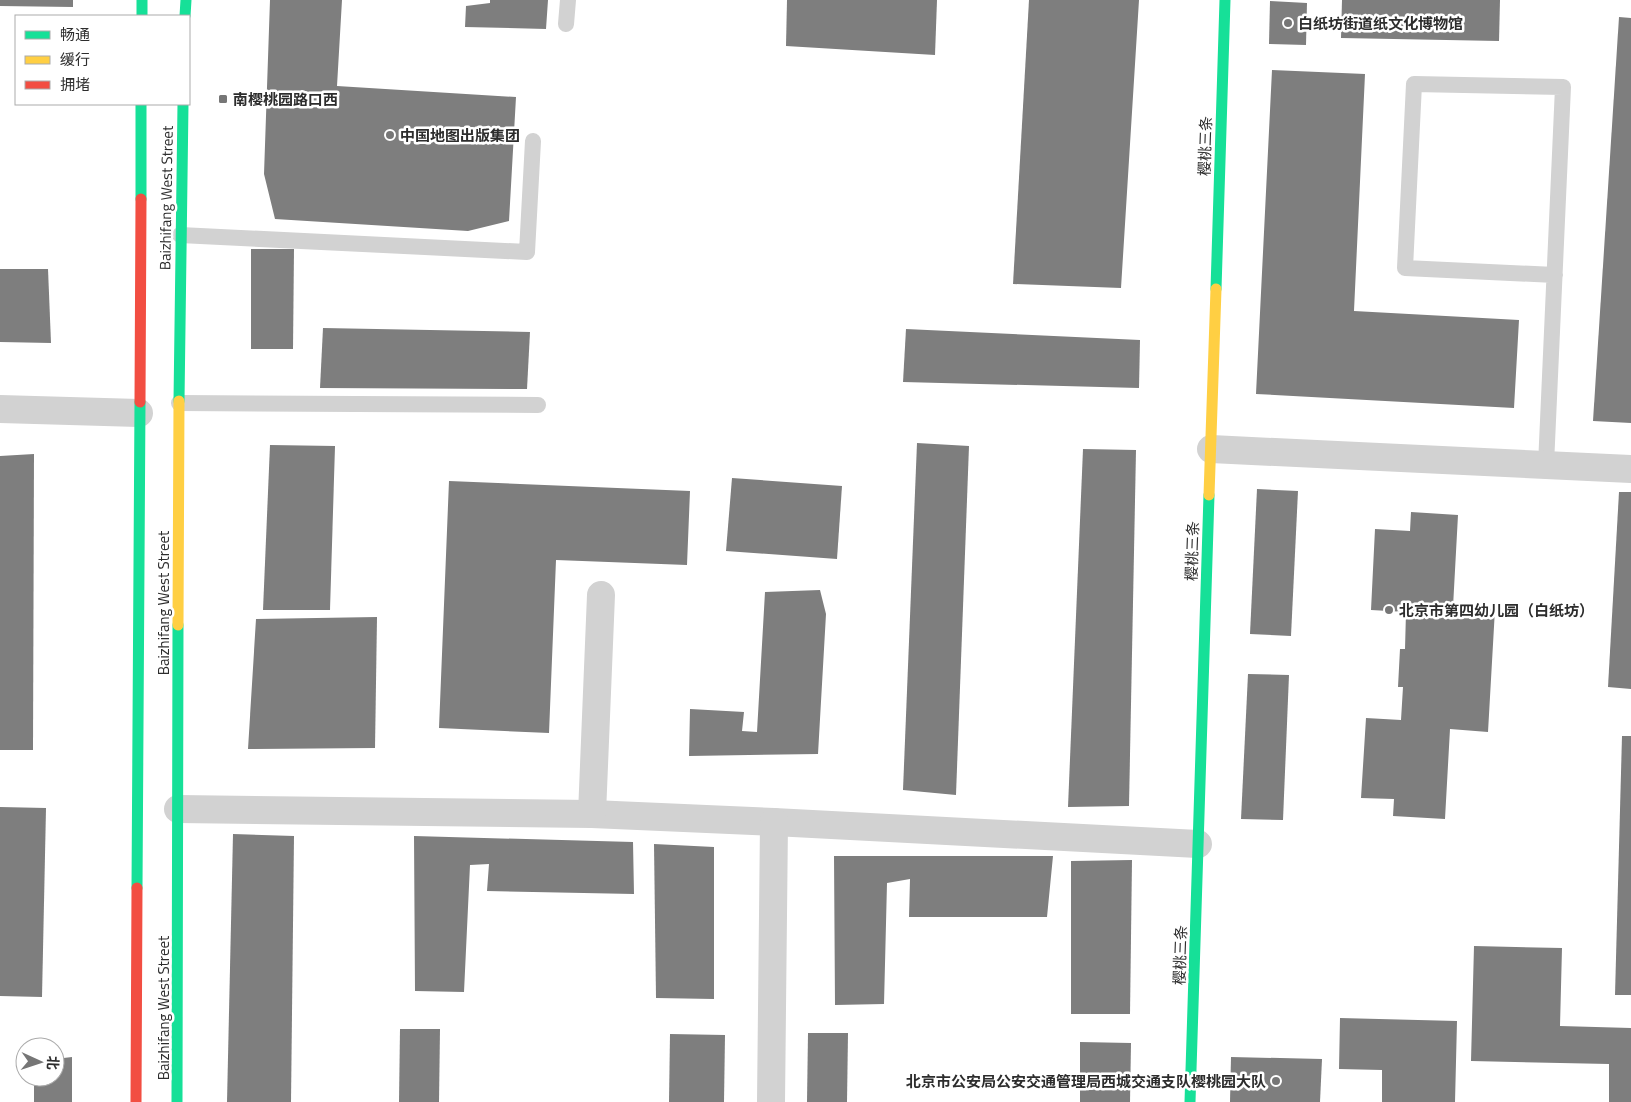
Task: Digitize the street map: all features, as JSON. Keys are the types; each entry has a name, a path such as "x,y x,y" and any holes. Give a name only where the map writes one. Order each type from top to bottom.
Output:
{"main road":[{"path":"142,0 142,15"},
{"path":"186,0 186,15"},
{"name":"樱桃三条","path":"1190,1102 1224,0"},
{"name":"Baizhifang West Street","path":"136,1102 141,105"},
{"name":"Baizhifang West Street","path":"177,1102 178,403 184,105"}],"street":[{"path":"0,409 139,413"},
{"path":"1210,449 1631,469"},
{"path":"592,814 601,595"},
{"path":"178,809 592,814 1198,844"},
{"path":"772,1102 774,822"}],"lane":[{"path":"566,24 568,0"},
{"path":"1546,465 1555,275 1563,88 1414,84 1405,268 1555,275"},
{"path":"180,235 527,252 533,140"},
{"path":"178,403 538,405"}],"building":[{"path":"0,0 73,0 73,7 0,6"},
{"name":"中国地图出版集团","path":"270,0 342,0 337,86 516,97 509,221 468,231 275,219 264,174"},
{"path":"490,0 548,0 546,29 465,27 466,6 490,3"},
{"path":"787,0 937,0 935,55 786,46"},
{"path":"1029,0 1139,0 1121,288 1013,284"},
{"path":"1342,0 1500,0 1499,41 1341,38"},
{"name":"白纸坊街道纸文化博物馆","path":"1270,1 1307,3 1306,45 1269,44"},
{"path":"1619,17 1631,18 1631,423 1593,421"},
{"path":"1272,70 1365,74 1354,311 1519,320 1514,408 1256,394"},
{"path":"251,249 294,249 293,349 251,349"},
{"path":"0,269 48,269 51,343 0,342"},
{"path":"323,328 530,332 527,389 320,388"},
{"path":"906,329 1140,340 1139,388 903,382"},
{"path":"917,443 969,446 956,795 903,790"},
{"path":"270,445 335,446 330,610 263,610"},
{"path":"1083,449 1136,450 1129,806 1068,807"},
{"path":"34,454 33,750 0,750 0,456"},
{"path":"732,478 842,486 837,559 726,551"},
{"path":"449,481 690,491 687,565 556,560 549,733 439,728"},
{"path":"1257,489 1298,491 1291,636 1250,634"},
{"path":"1619,492 1631,492 1631,689 1608,687"},
{"path":"1411,512 1458,515 1453,607 1495,609 1488,732 1450,729 1445,819 1393,816 1394,799 1361,798 1366,718 1401,720 1403,687 1398,687 1400,649 1405,649 1406,612 1371,610 1375,529 1410,531"},
{"path":"820,590 826,614 818,754 689,756 690,709 744,712 742,731 757,732 765,592"},
{"path":"377,617 375,748 248,749 256,619"},
{"path":"1248,674 1289,675 1283,820 1241,819"},
{"path":"1622,736 1631,736 1631,995 1615,995"},
{"path":"0,807 46,808 42,997 0,996"},
{"path":"233,834 294,836 291,1102 227,1102"},
{"path":"414,836 633,842 634,894 487,891 489,864 470,865 464,992 415,991"},
{"path":"654,844 714,847 714,999 656,998"},
{"path":"834,856 1053,856 1047,917 909,917 910,879 887,883 884,1004 835,1005"},
{"path":"1132,860 1130,1014 1071,1014 1071,861"},
{"path":"1474,946 1562,948 1560,1026 1631,1028 1631,1102 1609,1102 1609,1064 1471,1061"},
{"path":"1340,1018 1457,1021 1455,1102 1382,1102 1382,1070 1339,1069"},
{"path":"400,1029 440,1029 439,1102 399,1102"},
{"path":"808,1033 848,1033 847,1102 807,1102"},
{"path":"670,1034 725,1035 724,1102 669,1102"},
{"path":"1080,1042 1131,1043 1130,1102 1080,1102"},
{"path":"72,1057 72,1102 34,1102 34,1087 65,1087 65,1058"},
{"name":"北京市公安局公安交通管理局西城交通支队樱桃园大队","path":"1231,1057 1322,1059 1320,1102 1230,1102"}],"traffic: fast":[{"path":"142,0 142,15"},
{"path":"185,15 186,0"},
{"path":"1216,289 1225,0"},
{"path":"141,105 141,199"},
{"path":"179,401 183,105"},
{"path":"137,888 140,402"},
{"path":"1190,1102 1209,495"},
{"path":"177,1102 178,625"}],"traffic: slow":[{"path":"1209,495 1216,289"},
{"path":"178,625 179,401"}],"traffic: jam":[{"path":"140,402 141,199"},
{"path":"136,1102 137,888"}],"place":[{"name":"白纸坊街道纸文化博物馆","path":"1288,23"},
{"name":"南樱桃园路口西","path":"223,99"},
{"name":"中国地图出版集团","path":"390,135"},
{"name":"北京市第四幼儿园（白纸坊）","path":"1389,610"},
{"name":"北京市公安局公安交通管理局西城交通支队樱桃园大队","path":"1276,1081"}]}
